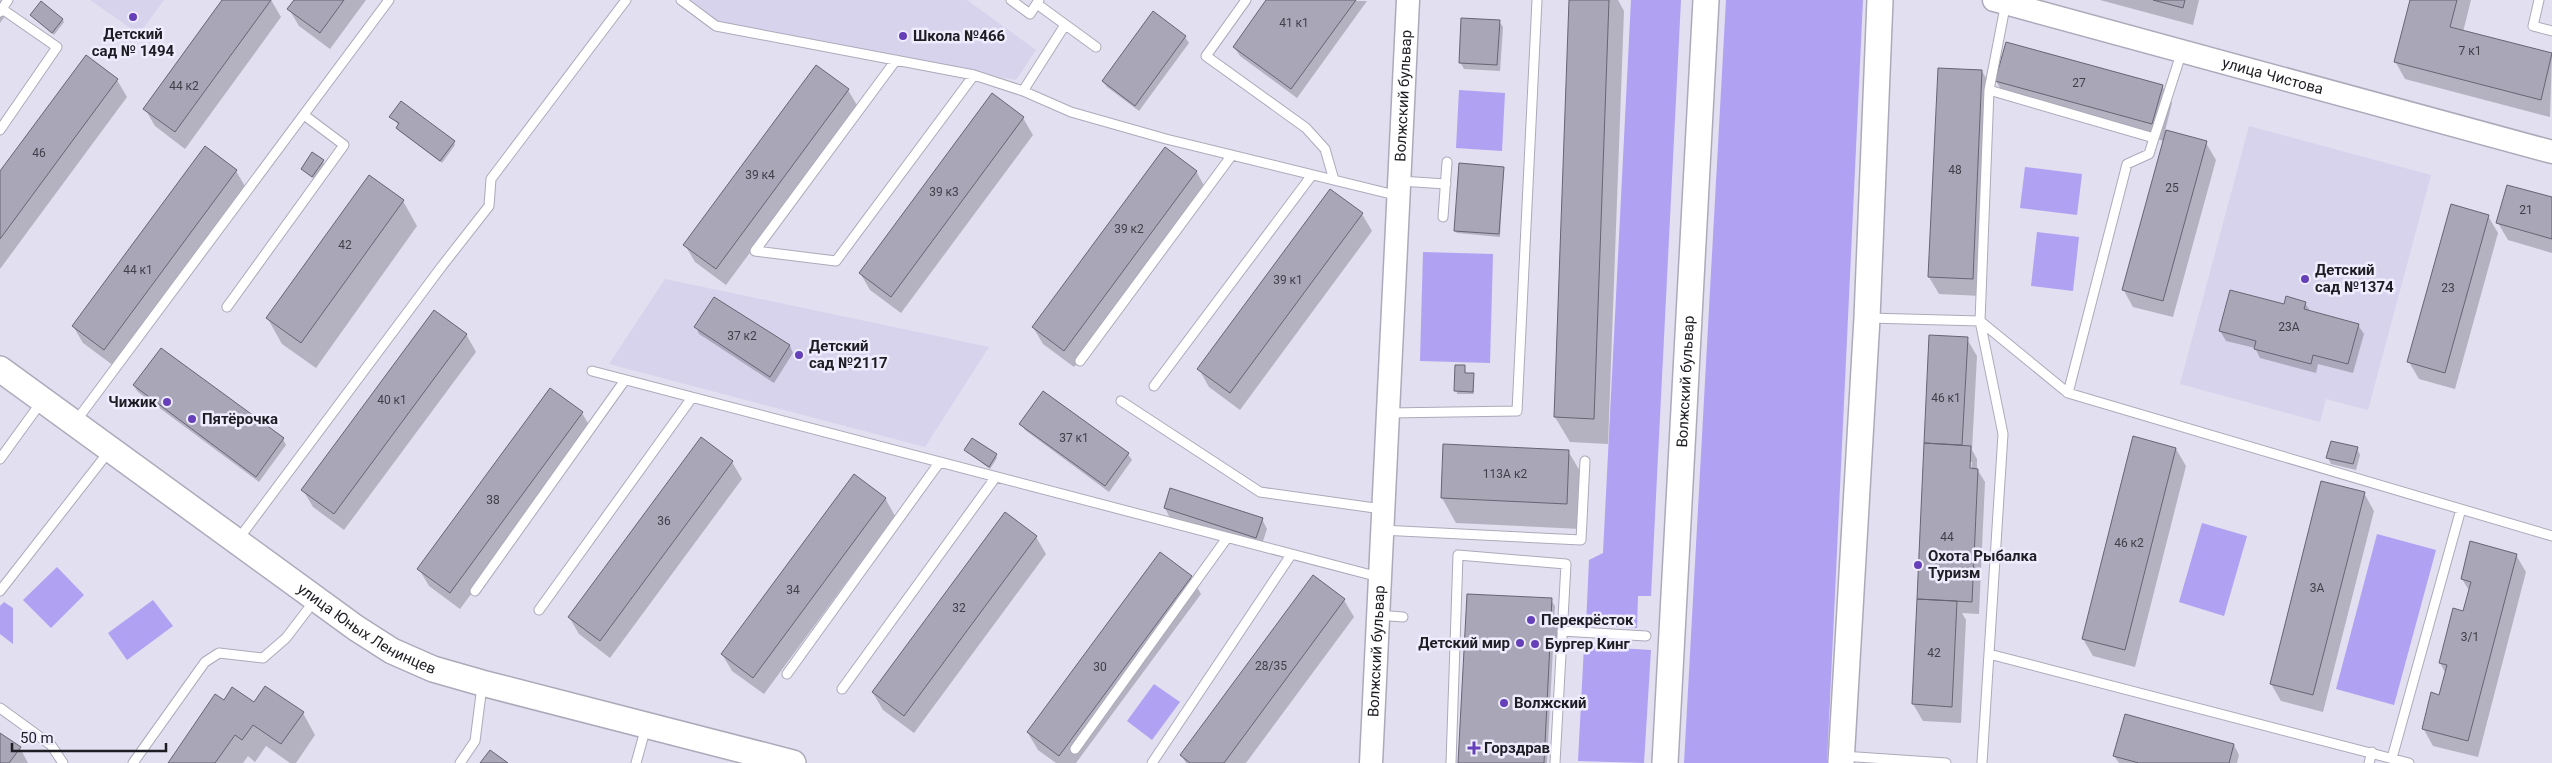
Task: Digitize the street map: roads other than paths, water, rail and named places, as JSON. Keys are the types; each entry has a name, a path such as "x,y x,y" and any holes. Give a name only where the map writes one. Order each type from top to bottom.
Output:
{"main road":[{"name":"Волжский бульвар","path":"1665,763 1706,0"},
{"path":"1842,759 1868,318 1880,0"},
{"name":"улица Юных Ленинцев","path":"0,369 315,600 392,651 433,669 482,683 793,763"}],"street":[{"name":"Волжский бульвар","path":"1371,763 1408,0"},
{"name":"улица Чистова","path":"2002,1 2552,152"}],"lane":[{"path":"0,130 57,47 1,11 8,0"},
{"path":"74,424 389,0"},
{"path":"237,541 489,206 490,179 626,0"},
{"path":"681,0 716,26 974,74 1023,91 1071,112 1312,175 1334,180 1399,188 1446,184"},
{"path":"1011,0 1030,14 1038,2 1096,47"},
{"path":"1246,0 1206,56 1306,128 1325,149 1334,180"},
{"path":"1387,414 1517,411 1537,0"},
{"path":"2539,0 2533,26 2552,31"},
{"path":"1982,763 2003,434 1980,322 1989,90 2002,1"},
{"path":"1023,91 1066,25"},
{"path":"2068,393 2127,164 2149,154 2182,51"},
{"path":"896,60 755,252 836,262 974,74"},
{"path":"1989,90 2154,138"},
{"path":"227,307 344,145 304,115"},
{"path":"1080,361 1232,155"},
{"path":"1443,217 1447,162"},
{"path":"1154,386 1312,175"},
{"path":"1868,318 1980,322 2068,393 2552,536"},
{"path":"592,371 691,399 1379,577"},
{"path":"475,591 625,380"},
{"path":"539,610 691,399"},
{"path":"0,459 42,400"},
{"path":"1121,401 1260,492 1382,520 1581,540 1586,461"},
{"path":"0,591 110,450"},
{"path":"787,674 939,463"},
{"path":"842,689 994,478"},
{"path":"2392,758 2462,509"},
{"path":"1075,749 1227,538"},
{"path":"1152,763 1291,555"},
{"path":"1451,763 1458,555 1566,564 1555,763"},
{"path":"133,763 205,662 220,653 263,658 286,638 315,600"},
{"path":"1377,615 1402,617"},
{"path":"1562,631 1646,636"},
{"path":"1988,654 2409,763"},
{"path":"460,763 475,741 482,683"},
{"path":"0,708 51,745 63,763"},
{"path":"636,763 646,725"},
{"path":"2369,763 2372,752"},
{"path":"1842,759 1946,763"}],"place":[{"name":"Детский сад № 1494","path":"133,17"},
{"name":"Школа №466","path":"903,36"},
{"name":"Детский сад №1374","path":"2305,279"},
{"name":"Детский сад №2117","path":"799,355"},
{"name":"Чижик","path":"167,402"},
{"name":"Пятёрочка","path":"192,419"},
{"name":"Охота Рыбалка Туризм","path":"1918,565"},
{"name":"Перекрёсток","path":"1531,620"},
{"name":"Детский мир","path":"1520,643"},
{"name":"Бургер Кинг","path":"1535,644"},
{"name":"Волжский","path":"1504,703"},
{"name":"Горздрав","path":"1474,748"}]}
